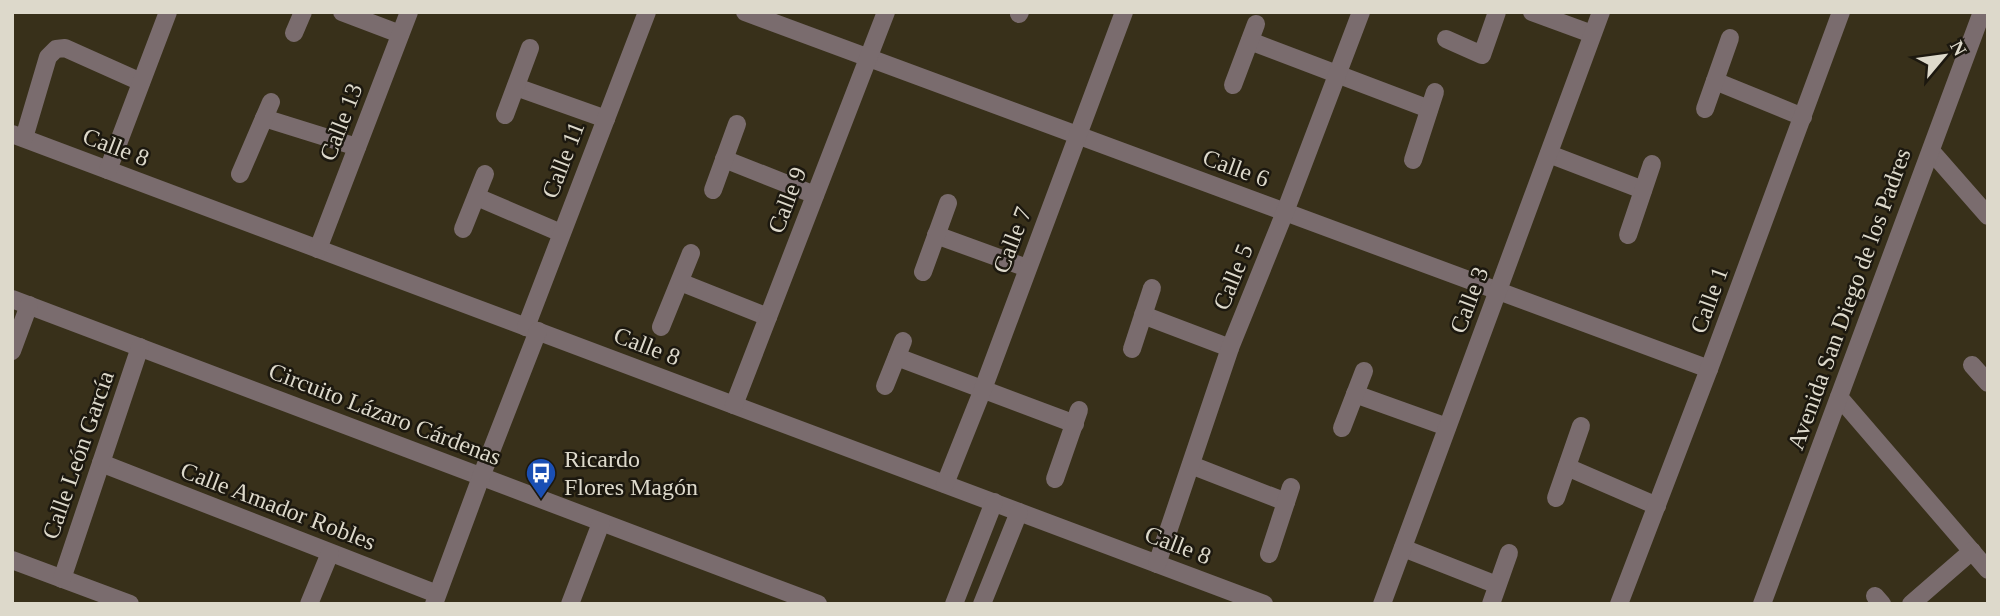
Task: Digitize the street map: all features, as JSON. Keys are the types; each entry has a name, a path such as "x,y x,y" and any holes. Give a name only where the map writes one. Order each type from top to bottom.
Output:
{"street":[{"path":"108,170 168,12"},
{"path":"294,33 303,12"},
{"path":"342,12 400,34"},
{"name":"Calle 13","path":"318,249 409,12"},
{"name":"Calle 11","path":"436,599 532,329 561,233 647,12"},
{"name":"Calle 6","path":"745,12 1709,369"},
{"name":"Calle 9","path":"734,405 886,12"},
{"name":"Calle 7","path":"945,484 1124,12"},
{"name":"Calle 5","path":"1157,564 1230,348 1286,212 1362,12"},
{"path":"1446,39 1482,55 1497,12"},
{"path":"1532,12 1592,34"},
{"name":"Calle 3","path":"1382,604 1601,12"},
{"name":"Calle 1","path":"1619,604 1841,12"},
{"name":"Avenida San Diego de los Padres","path":"1762,604 1982,12"},
{"path":"1233,85 1253,32 1339,75 1432,100 1413,160"},
{"path":"1705,109 1730,38"},
{"path":"18,136 48,57 56,49 65,48 141,82"},
{"path":"505,115 530,48"},
{"path":"1715,81 1803,117"},
{"path":"516,87 606,119"},
{"path":"240,174 267,110 357,147"},
{"path":"713,190 737,124"},
{"name":"Calle 8","path":"18,136 1264,604"},
{"path":"1931,151 1988,216"},
{"path":"1549,154 1643,190"},
{"path":"724,159 815,195"},
{"path":"1628,236 1652,164"},
{"path":"463,229 485,174"},
{"path":"477,197 561,233"},
{"path":"923,272 948,203"},
{"path":"936,235 1027,268"},
{"path":"661,327 691,253"},
{"path":"680,282 768,317"},
{"path":"1132,349 1152,288"},
{"path":"12,351 21,302"},
{"name":"Circuito Lázaro Cárdenas","path":"21,302 818,604"},
{"path":"1143,316 1230,348"},
{"name":"Calle León García","path":"62,579 140,347"},
{"path":"885,386 900,349 983,389 1077,417 1055,479"},
{"path":"1342,428 1364,371"},
{"path":"1355,394 1447,427"},
{"path":"1839,397 1988,570"},
{"path":"1556,498 1581,426"},
{"name":"Calle Amador Robles","path":"101,463 330,553 436,599"},
{"path":"1191,465 1289,494 1269,554"},
{"path":"1567,467 1657,506"},
{"path":"954,604 994,502"},
{"path":"982,604 1019,512"},
{"path":"570,604 601,523"},
{"path":"1403,548 1497,585"},
{"path":"1911,604 1972,551"},
{"path":"309,604 330,553"},
{"path":"1491,604 1509,553"},
{"path":"12,560 130,604"}],"place":[{"name":"Ricardo Flores Magón","path":"541,500"}]}
